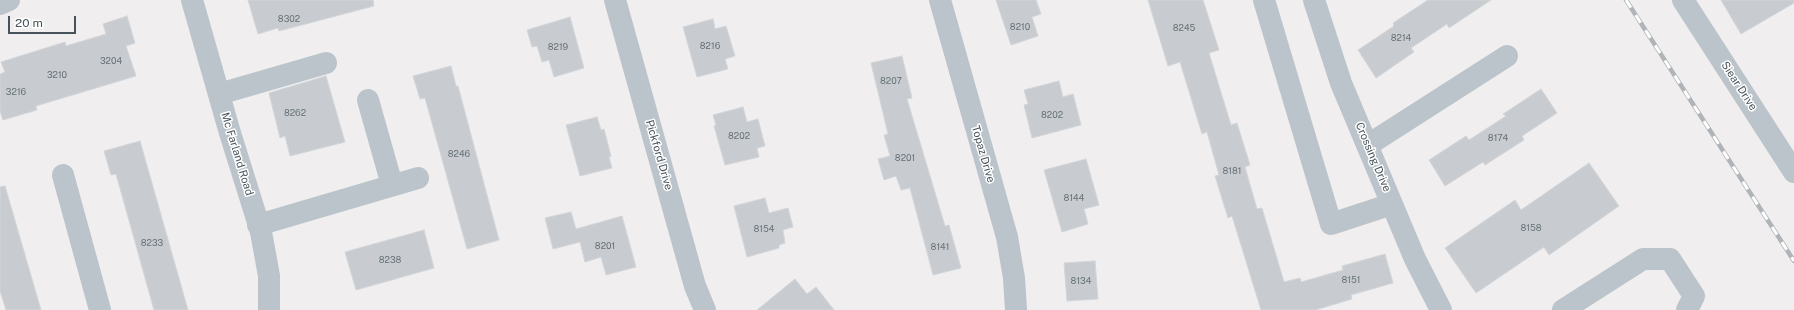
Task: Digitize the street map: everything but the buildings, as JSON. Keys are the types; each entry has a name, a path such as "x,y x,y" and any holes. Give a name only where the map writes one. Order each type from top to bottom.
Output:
{"street":[{"path":"0,4 9,0"},
{"name":"Mc Farland Road","path":"192,0 268,263 269,310"},
{"name":"Pickford Drive","path":"616,0 695,286 705,310"},
{"name":"Topaz Drive","path":"940,0 1007,237 1014,278 1016,310"},
{"path":"1264,0 1331,224 1392,204"},
{"name":"Crossing Drive","path":"1314,0 1338,76 1415,259 1441,310"},
{"name":"Siear Drive","path":"1683,0 1794,172"},
{"path":"1368,145 1506,56"},
{"path":"219,94 326,63"},
{"path":"368,100 392,185"},
{"path":"63,175 100,310"},
{"path":"258,225 418,178"},
{"path":"1563,310 1643,259 1670,259 1694,296 1687,310"}],"railway":[{"path":"1626,0 1794,261"}]}
